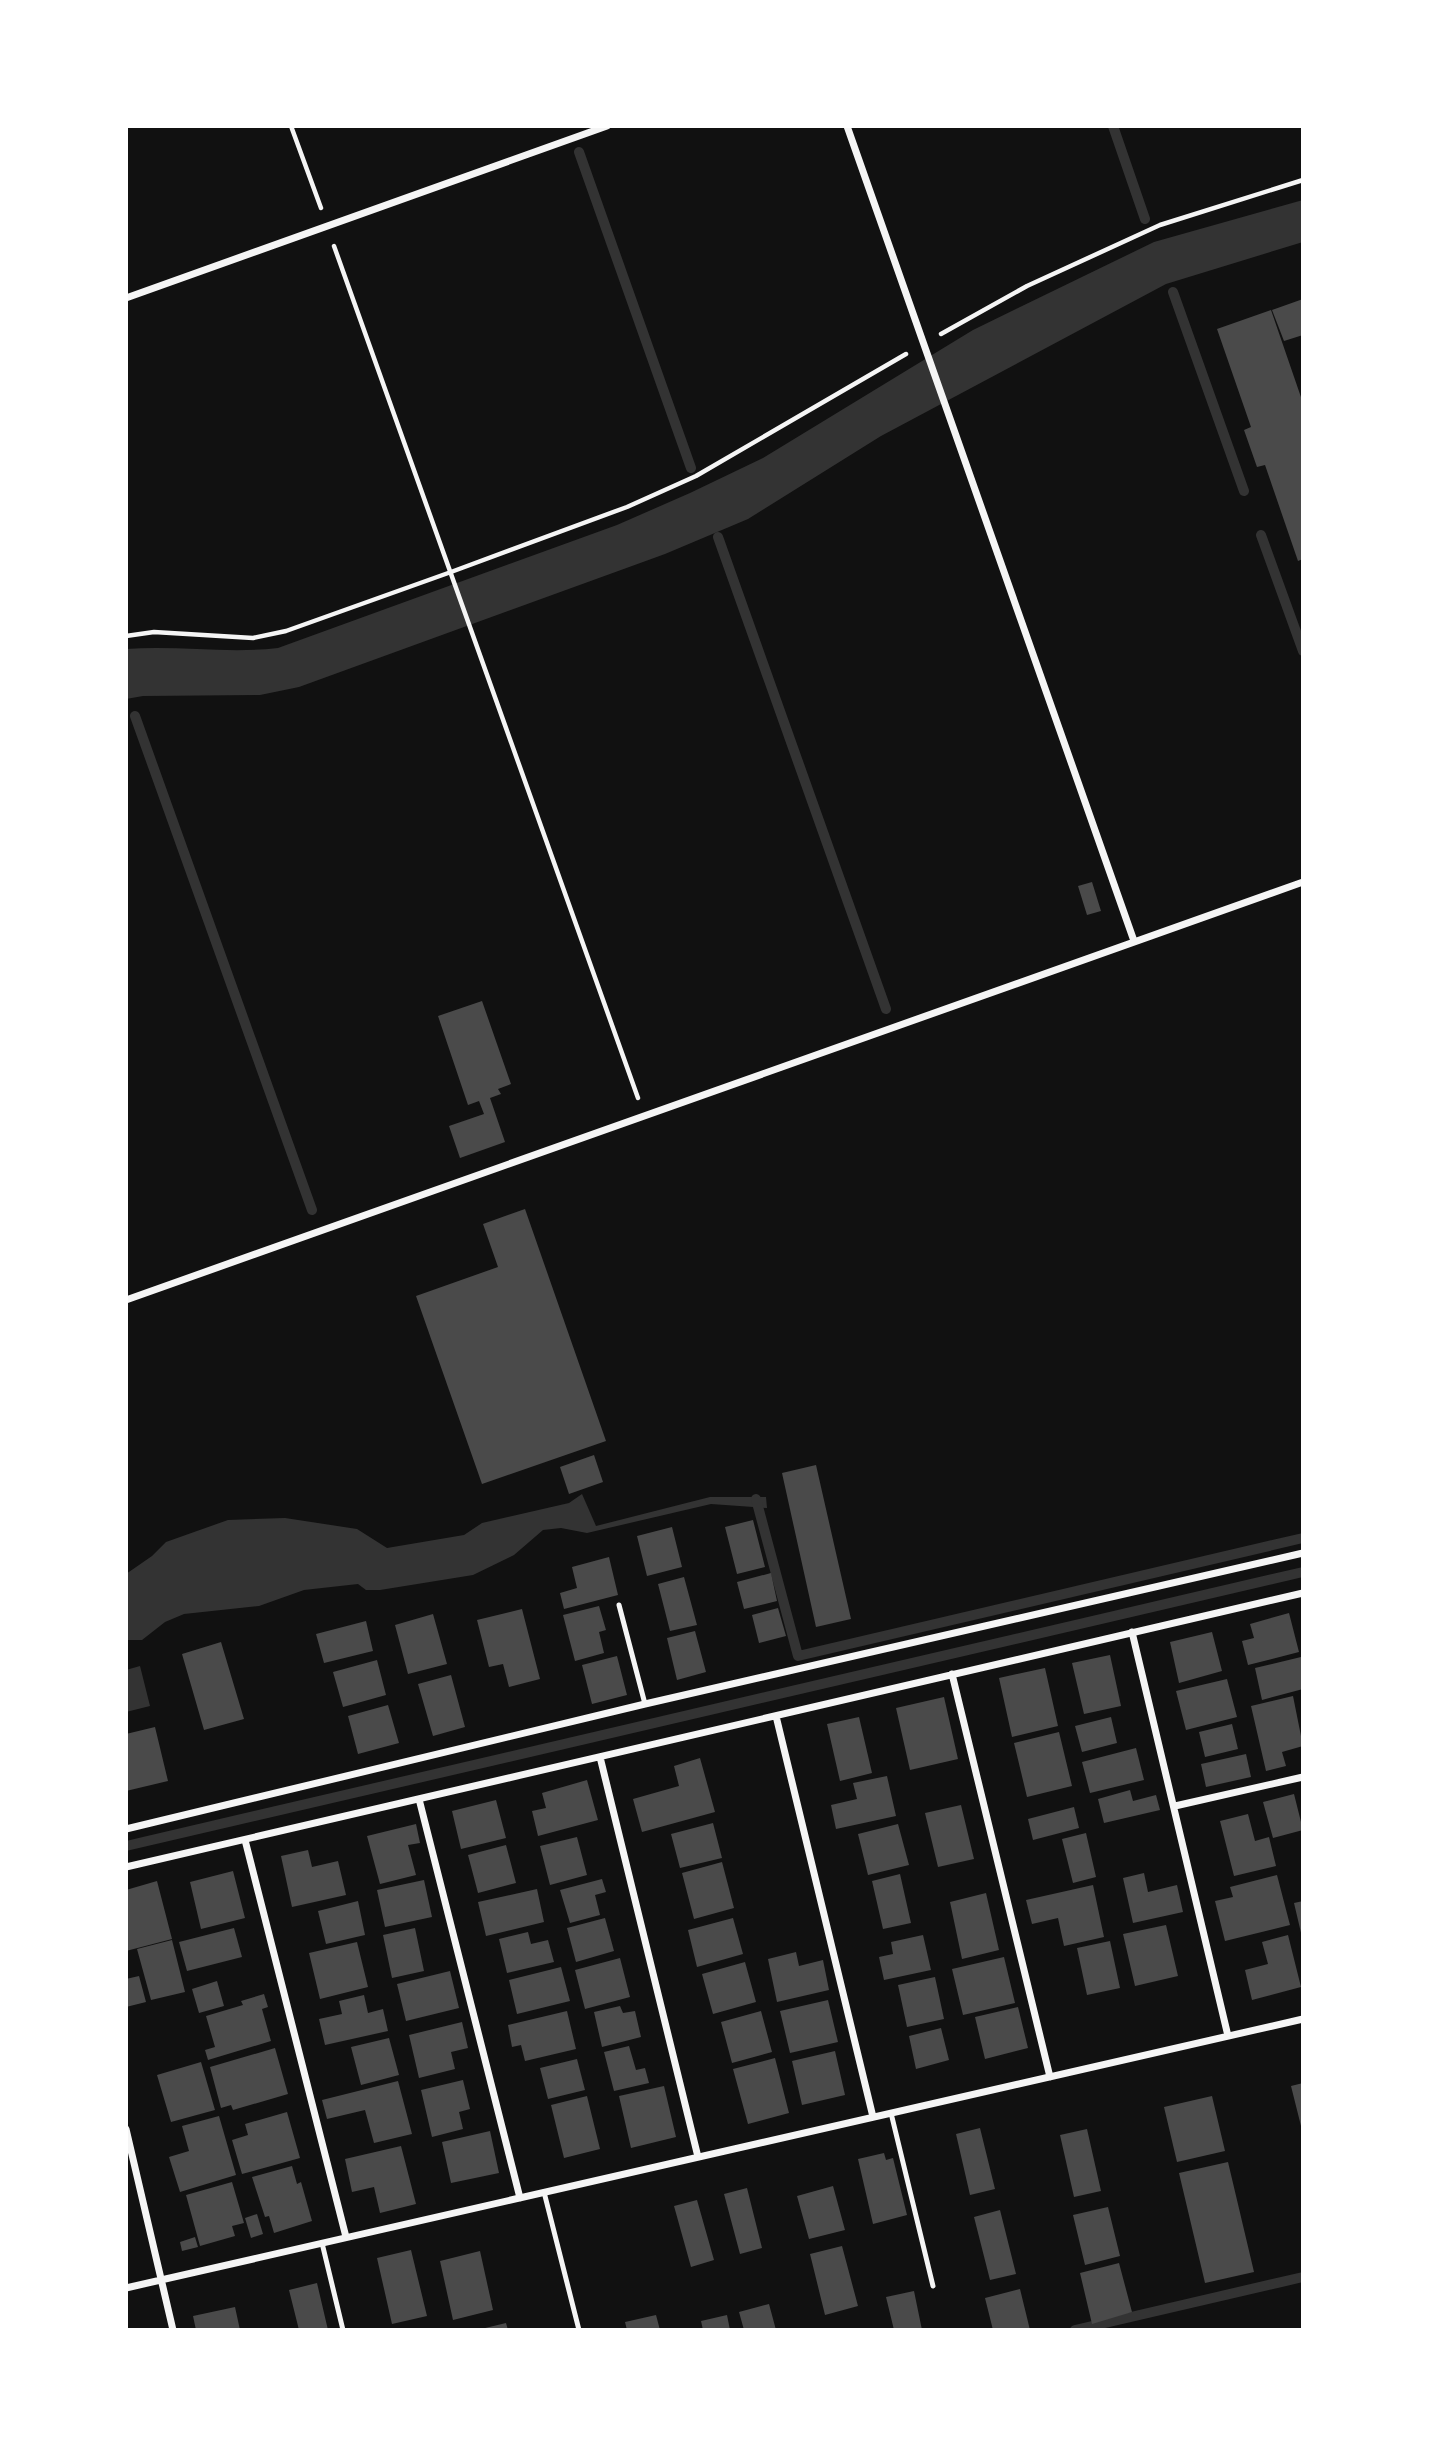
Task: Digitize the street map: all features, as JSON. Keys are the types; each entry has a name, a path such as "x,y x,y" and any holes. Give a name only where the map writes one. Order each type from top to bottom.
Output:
{"street":[{"path":"126,298 607,126"},
{"path":"846,126 926,344 1134,941"},
{"path":"126,1300 1303,882"},
{"path":"126,1829 645,1704 1303,1553"},
{"path":"126,1867 1303,1592"},
{"path":"1132,1632 1228,2036"},
{"path":"953,1675 1050,2077"},
{"path":"775,1716 873,2117"},
{"path":"600,1757 698,2157"},
{"path":"1175,1806 1303,1777"},
{"path":"419,1799 520,2197"},
{"path":"245,1840 346,2238"},
{"path":"126,2288 1303,2019"},
{"path":"126,2129 173,2330"}],"lane":[{"path":"620,1605 645,1704"},
{"path":"891,2113 933,2286"},
{"path":"544,2192 579,2330"},
{"path":"322,2243 343,2330"}],"path":[{"path":"291,126 644,1115"},
{"path":"126,636 154,632 253,638 286,631 627,507 696,476 1027,286 1160,225 1303,180"}],"shaded area":[{"path":"1303,200 1303,242 1166,284 881,436 748,519 665,554 299,687 260,695 143,696 126,699 126,649 278,648 617,525 763,458 973,330 1154,242"},
{"path":"582,1494 596,1526 710,1497 766,1497 767,1508 711,1504 587,1533 561,1528 543,1530 514,1555 473,1575 380,1590 366,1590 358,1584 304,1590 259,1606 184,1614 165,1622 142,1640 126,1640 126,1574 152,1556 166,1542 228,1520 285,1518 357,1529 387,1548 464,1535 482,1523 569,1503"},
{"path":"140,1666 150,1706 126,1712 126,1670"}],"building":[{"path":"1303,299 1303,335 1284,341 1272,310"},
{"path":"1271,310 1303,403 1303,559 1298,561 1265,465 1257,467 1244,430 1251,427 1217,329"},
{"path":"1092,882 1101,911 1087,915 1078,886"},
{"path":"482,1001 511,1084 498,1089 501,1094 490,1098 505,1142 460,1158 449,1126 484,1114 479,1101 468,1105 438,1016"},
{"path":"525,1209 606,1441 482,1484 416,1296 498,1267 483,1224"},
{"path":"594,1455 603,1482 569,1494 560,1467"},
{"path":"816,1465 851,1619 816,1627 782,1473"},
{"path":"753,1520 765,1567 737,1574 725,1527"},
{"path":"672,1527 682,1567 647,1576 637,1536"},
{"path":"609,1557 618,1595 564,1609 560,1593 577,1588 572,1567"},
{"path":"771,1573 777,1601 744,1609 737,1582"},
{"path":"684,1577 697,1625 670,1631 658,1584"},
{"path":"599,1606 606,1630 599,1632 604,1653 575,1661 563,1615"},
{"path":"778,1608 786,1636 759,1643 752,1615"},
{"path":"522,1609 540,1679 509,1687 503,1664 489,1667 477,1620"},
{"path":"1289,1613 1299,1652 1248,1665 1242,1641 1254,1638 1250,1624"},
{"path":"433,1614 447,1664 408,1674 395,1625"},
{"path":"366,1621 373,1651 324,1663 316,1634"},
{"path":"695,1631 706,1672 677,1680 667,1638"},
{"path":"1212,1632 1222,1671 1179,1683 1170,1642"},
{"path":"221,1642 244,1719 204,1730 182,1654"},
{"path":"1110,1655 1121,1706 1084,1714 1072,1663"},
{"path":"617,1656 627,1695 592,1704 582,1665"},
{"path":"1301,1657 1303,1689 1262,1700 1255,1668"},
{"path":"377,1660 386,1695 343,1707 333,1672"},
{"path":"1045,1668 1058,1726 1012,1737 999,1678"},
{"path":"451,1675 465,1727 433,1736 418,1684"},
{"path":"1227,1679 1237,1717 1186,1730 1176,1691"},
{"path":"1293,1696 1303,1746 1282,1752 1286,1766 1266,1771 1251,1706"},
{"path":"944,1697 958,1759 910,1770 896,1708"},
{"path":"388,1705 399,1743 358,1754 348,1716"},
{"path":"859,1717 872,1773 840,1781 827,1724"},
{"path":"1111,1717 1117,1743 1082,1752 1075,1726"},
{"path":"1232,1724 1238,1749 1205,1757 1199,1732"},
{"path":"155,1727 168,1781 126,1791 126,1734"},
{"path":"1059,1732 1072,1786 1027,1797 1014,1743"},
{"path":"1136,1748 1144,1780 1090,1793 1082,1762"},
{"path":"1246,1754 1251,1777 1206,1787 1201,1764"},
{"path":"700,1758 715,1812 642,1832 633,1799 679,1786 674,1766"},
{"path":"887,1776 896,1816 836,1829 831,1805 857,1799 853,1783"},
{"path":"587,1780 598,1820 538,1836 532,1811 546,1808 542,1793"},
{"path":"1130,1790 1133,1801 1156,1795 1160,1810 1104,1823 1098,1799"},
{"path":"1294,1794 1303,1830 1273,1838 1263,1802"},
{"path":"496,1800 506,1838 461,1849 452,1811"},
{"path":"961,1805 974,1859 938,1867 925,1813"},
{"path":"1074,1807 1079,1828 1033,1840 1028,1819"},
{"path":"1248,1814 1255,1841 1269,1837 1276,1866 1234,1876 1220,1821"},
{"path":"713,1823 722,1858 680,1868 671,1834"},
{"path":"416,1824 420,1843 408,1845 416,1875 380,1884 367,1836"},
{"path":"898,1824 909,1865 868,1875 858,1834"},
{"path":"1086,1833 1096,1877 1073,1883 1062,1839"},
{"path":"577,1837 587,1875 550,1885 540,1846"},
{"path":"506,1845 516,1883 478,1893 468,1855"},
{"path":"308,1850 312,1867 338,1861 346,1895 292,1907 281,1856"},
{"path":"722,1862 734,1908 694,1919 682,1873"},
{"path":"233,1871 245,1918 201,1929 190,1882"},
{"path":"1144,1873 1148,1892 1177,1885 1183,1912 1133,1923 1123,1878"},
{"path":"900,1874 911,1923 883,1929 872,1881"},
{"path":"1277,1875 1290,1925 1225,1941 1215,1901 1233,1897 1230,1887"},
{"path":"602,1879 606,1892 595,1895 600,1915 570,1923 560,1890"},
{"path":"424,1880 432,1917 385,1927 377,1890"},
{"path":"157,1881 172,1939 126,1951 126,1890"},
{"path":"1093,1885 1104,1937 1064,1946 1058,1918 1032,1924 1026,1900"},
{"path":"537,1889 544,1922 486,1936 478,1902"},
{"path":"986,1893 999,1950 962,1959 950,1902"},
{"path":"358,1901 365,1935 326,1944 318,1911"},
{"path":"1303,1901 1303,1937 1302,1937 1294,1903"},
{"path":"605,1918 614,1951 576,1962 567,1928"},
{"path":"733,1918 743,1954 697,1967 688,1930"},
{"path":"1166,1925 1178,1976 1135,1986 1123,1934"},
{"path":"234,1928 242,1957 187,1971 179,1942"},
{"path":"415,1928 424,1971 392,1978 383,1935"},
{"path":"528,1932 531,1944 548,1940 554,1962 507,1973 499,1939"},
{"path":"923,1935 931,1970 884,1980 879,1957 893,1954 891,1942"},
{"path":"1288,1935 1301,1987 1252,2000 1245,1970 1268,1964 1262,1942"},
{"path":"172,1940 185,1992 151,2000 137,1949"},
{"path":"1110,1941 1120,1988 1087,1995 1077,1948"},
{"path":"357,1942 368,1987 320,1999 309,1953"},
{"path":"796,1952 799,1966 823,1960 829,1990 777,2002 768,1959"},
{"path":"1004,1957 1015,2003 963,2015 952,1969"},
{"path":"620,1958 630,1997 585,2009 575,1970"},
{"path":"745,1962 756,2002 713,2014 702,1974"},
{"path":"561,1967 570,2001 517,2014 509,1980"},
{"path":"450,1971 459,2008 406,2021 397,1984"},
{"path":"139,1976 146,2002 126,2007 126,1979"},
{"path":"935,1977 944,2019 907,2027 898,1985"},
{"path":"217,1981 224,2006 199,2013 192,1989"},
{"path":"264,1994 268,2007 262,2009 271,2041 208,2060 205,2050 215,2047 206,2016 243,2005 241,2001"},
{"path":"364,1995 368,2013 383,2009 388,2031 325,2045 319,2019 342,2014 339,2001"},
{"path":"828,2000 838,2042 790,2053 780,2011"},
{"path":"620,2006 623,2013 635,2011 641,2037 602,2047 594,2012"},
{"path":"1018,2007 1028,2048 985,2059 975,2017"},
{"path":"567,2011 576,2049 525,2061 521,2045 512,2047 508,2025"},
{"path":"761,2011 772,2052 732,2063 721,2022"},
{"path":"462,2022 468,2048 451,2052 455,2069 419,2078 409,2035"},
{"path":"941,2028 949,2060 916,2069 909,2036"},
{"path":"389,2038 399,2075 361,2085 351,2047"},
{"path":"629,2046 636,2070 645,2068 649,2083 614,2091 604,2052"},
{"path":"275,2048 288,2094 233,2110 231,2105 221,2108 210,2067"},
{"path":"835,2051 845,2095 802,2105 792,2061"},
{"path":"775,2058 789,2113 748,2124 733,2069"},
{"path":"577,2059 585,2090 548,2099 540,2068"},
{"path":"201,2062 215,2110 171,2122 157,2075"},
{"path":"463,2080 470,2109 459,2112 463,2129 432,2137 421,2090"},
{"path":"398,2081 412,2134 374,2143 365,2110 327,2119 322,2100"},
{"path":"1303,2083 1303,2130 1302,2130 1291,2086"},
{"path":"664,2086 676,2137 631,2148 619,2096"},
{"path":"587,2096 600,2149 564,2158 551,2105"},
{"path":"1212,2096 1225,2151 1177,2162 1164,2107"},
{"path":"287,2112 300,2158 242,2174 232,2140 248,2135 245,2124"},
{"path":"219,2116 236,2175 180,2192 169,2157 189,2151 182,2126"},
{"path":"980,2128 995,2189 970,2195 956,2134"},
{"path":"1087,2129 1101,2191 1074,2197 1060,2135"},
{"path":"490,2131 499,2173 451,2183 442,2142"},
{"path":"401,2146 416,2204 380,2213 374,2187 352,2192 345,2159"},
{"path":"884,2153 886,2160 893,2158 907,2215 873,2224 858,2159"},
{"path":"1228,2162 1254,2272 1205,2283 1179,2173"},
{"path":"292,2166 297,2184 301,2182 312,2221 274,2233 269,2216 265,2217 252,2177"},
{"path":"232,2182 244,2223 232,2226 235,2236 200,2246 186,2195"},
{"path":"833,2186 845,2230 809,2239 797,2196"},
{"path":"747,2188 762,2248 740,2254 724,2194"},
{"path":"697,2200 714,2260 691,2267 674,2206"},
{"path":"1108,2207 1120,2256 1085,2265 1073,2215"},
{"path":"1000,2210 1016,2274 990,2280 974,2217"},
{"path":"257,2214 263,2234 251,2238 245,2218"},
{"path":"195,2237 198,2247 182,2251 180,2242"},
{"path":"842,2246 858,2306 825,2315 810,2254"},
{"path":"411,2250 427,2316 392,2324 377,2258"},
{"path":"480,2251 493,2310 453,2320 440,2261"},
{"path":"1119,2263 1132,2312 1092,2324 1080,2273"},
{"path":"317,2283 328,2330 299,2330 289,2290"},
{"path":"1020,2289 1030,2330 993,2330 985,2298"},
{"path":"914,2291 922,2330 894,2330 886,2297"},
{"path":"769,2304 776,2330 744,2330 739,2312"},
{"path":"235,2307 240,2330 196,2330 193,2316"},
{"path":"656,2315 660,2330 627,2330 625,2322"},
{"path":"727,2315 730,2330 703,2330 701,2321"},
{"path":"506,2323 508,2330 481,2330 481,2329"}],"waterway":[{"path":"1113,126 1145,219"},
{"path":"579,152 691,468"},
{"path":"1173,292 1244,491"},
{"path":"1261,535 1303,651"},
{"path":"718,537 886,1009"},
{"path":"135,716 312,1210"},
{"path":"756,1499 798,1656 1303,1538"},
{"path":"126,1846 1303,1572"},
{"path":"1075,2330 1303,2277"}]}
